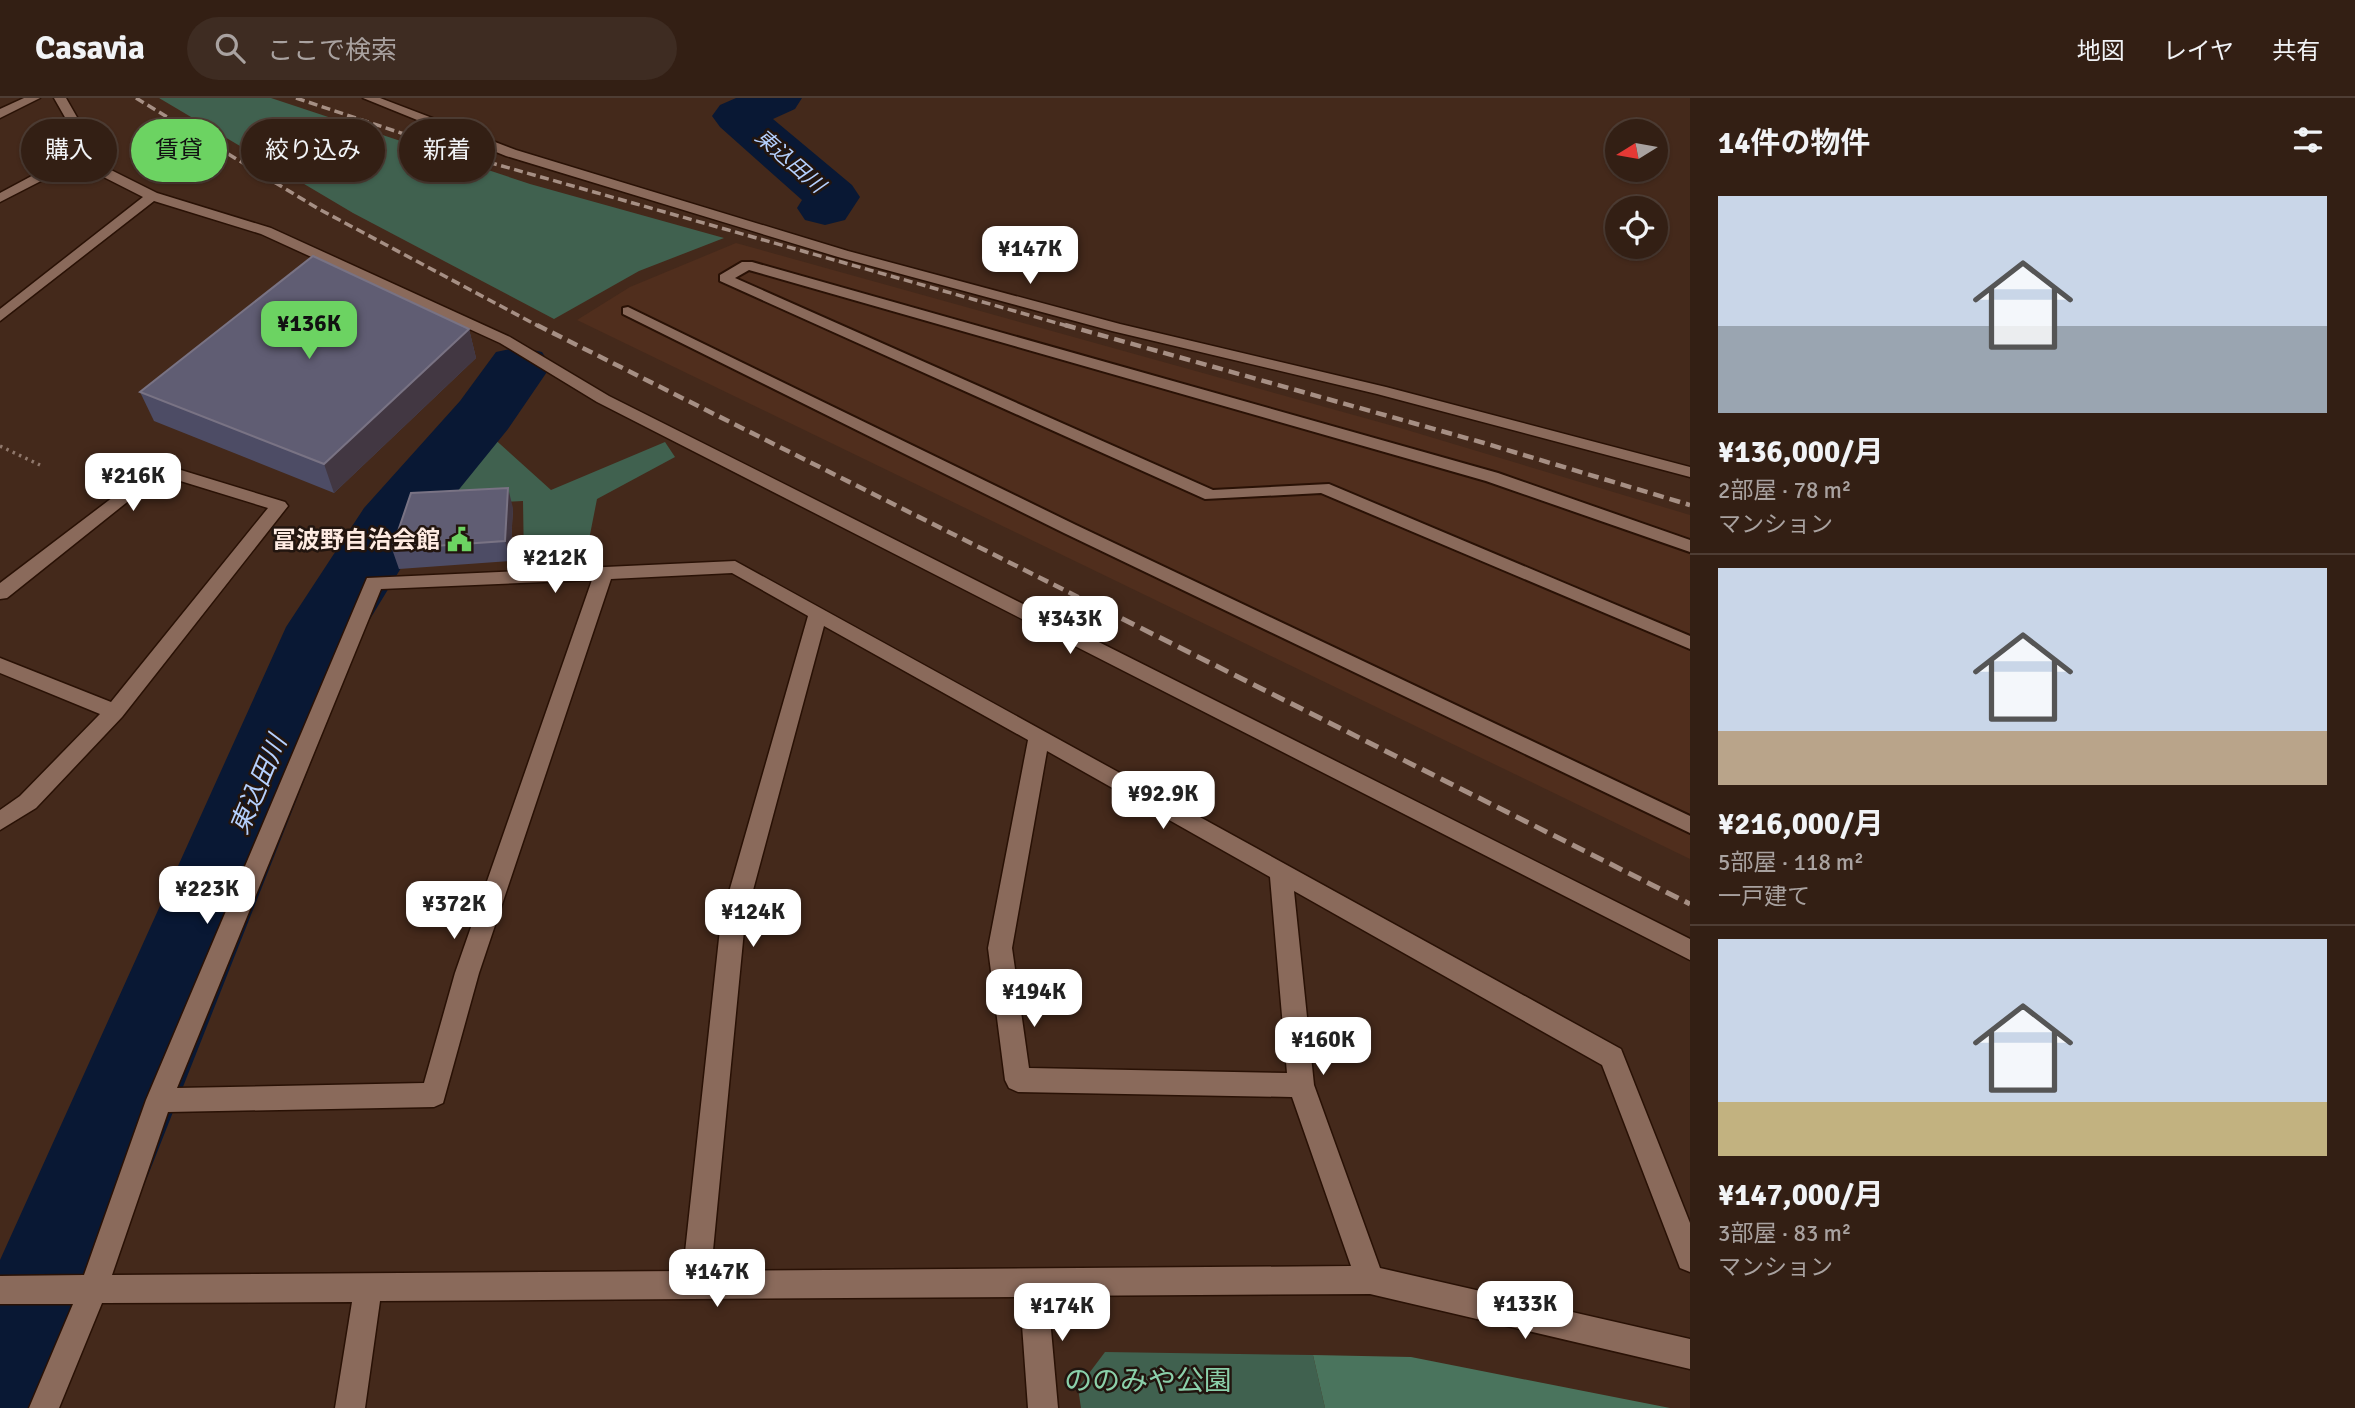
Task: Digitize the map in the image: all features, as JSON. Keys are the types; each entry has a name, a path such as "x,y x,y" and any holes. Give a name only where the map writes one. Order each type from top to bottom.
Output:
{"street":[{"path":"0,114 34,98"},
{"path":"60,98 72,119"},
{"path":"369,98 511,153 843,254 1117,328 1380,390 1690,472"},
{"path":"117,178 152,196 266,231 505,340 603,399 841,517 1690,950"},
{"path":"0,198 30,182"},
{"path":"0,316 152,196"},
{"path":"0,593 158,468 279,506 115,712 28,802 0,821"},
{"path":"44,1408 93,1290 159,1100 374,583 735,567 1612,1057 1690,1258"},
{"path":"159,1100 434,1095 467,973 604,573"},
{"path":"696,1285 733,920 818,614"},
{"path":"0,665 115,712"},
{"path":"1039,737 999,948 1018,1080 1301,1085"},
{"path":"1281,872 1301,1085 1370,1280"},
{"path":"0,1290 1370,1280 1690,1354"},
{"path":"1033,1283 1042,1408"},
{"path":"350,1408 368,1288"}],"lane":[{"path":"1690,546 1492,477 747,265 725,278 1210,495 1324,488 1690,643"},
{"path":"628,310 1083,535 1690,825"}],"path":[{"path":"0,446 40,465"}],"shaded area":[{"path":"736,243 1397,427 1690,515 1690,859 577,320 630,287"}],"green space":[{"path":"159,98 271,98 334,119 241,119 241,147 227,138 227,119 194,119"},
{"path":"385,136 399,141 399,182 495,182 495,172 724,238 639,271 554,319 353,213 301,182 385,182"},
{"path":"490,435 551,490 665,442 675,457 597,499 585,560 524,563 523,501 436,505"},
{"name":"ののみや公園","path":"1105,1352 1313,1355 1325,1408 1081,1408 1078,1388"},
{"path":"1313,1355 1411,1357 1670,1408 1325,1408"}],"building":[{"path":"313,256 469,329 324,464 140,392"},
{"path":"508,488 505,541 392,549 411,493"}],"waterway":[{"name":"東込田川","path":"777,98 738,116 832,197 825,208"},
{"name":"東込田川","path":"0,1398 325,627 390,525 484,415 519,366"}],"railway":[{"path":"136,98 317,208 540,327"},
{"path":"296,98 488,162 1071,327"},
{"path":"537,325 1106,611"},
{"path":"1065,325 1484,443 1690,505"},
{"path":"1103,609 1690,904"}],"place":[{"name":"冨波野自治会館","path":"460,540"}]}
